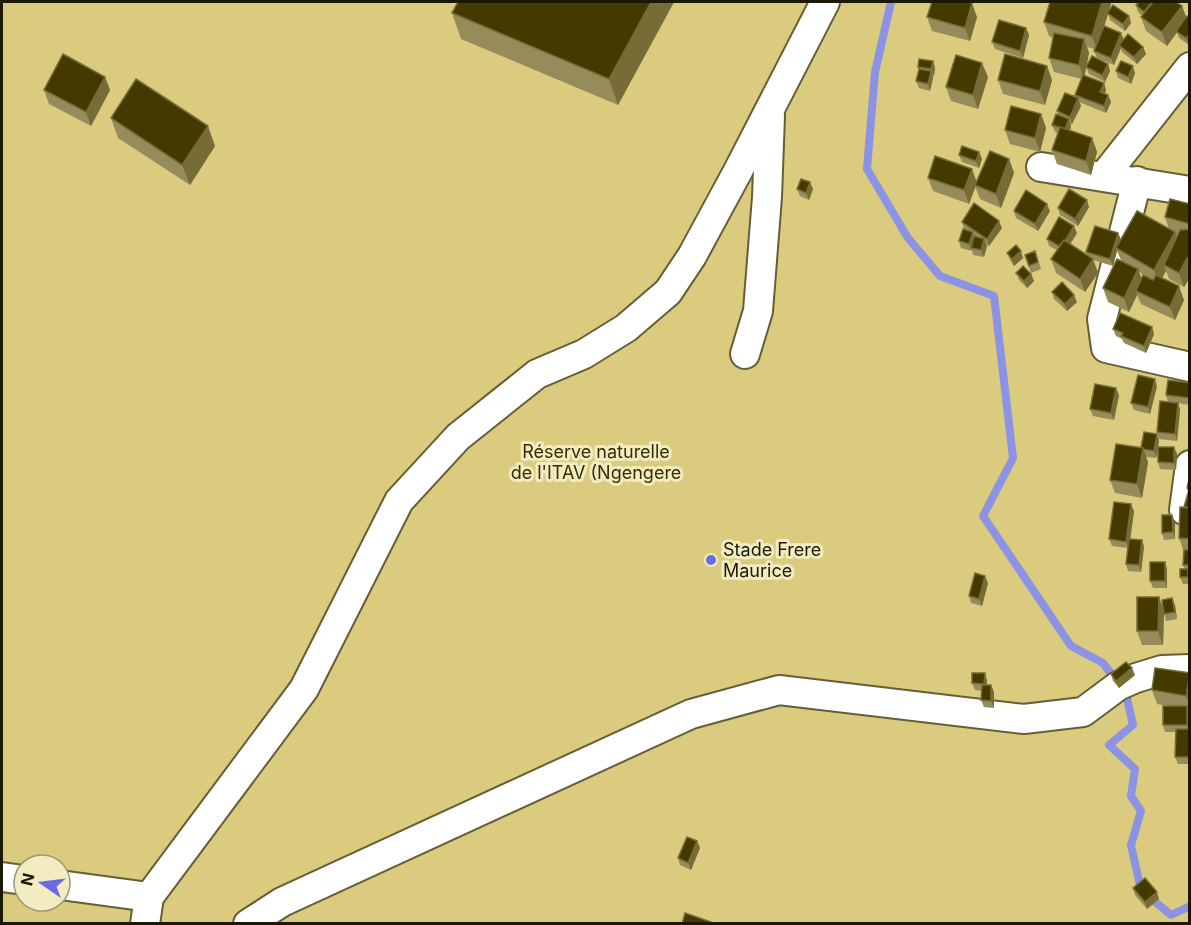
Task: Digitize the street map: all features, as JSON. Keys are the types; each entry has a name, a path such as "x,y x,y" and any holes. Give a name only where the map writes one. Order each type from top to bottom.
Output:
{"street":[{"path":"72,888 147,910 304,689 399,501 458,437 537,374 584,354 626,328 668,292 692,256 825,2"},
{"path":"1104,176 1190,67"},
{"path":"745,354 758,311 771,108"},
{"path":"1041,167 1190,191"},
{"path":"1137,181 1102,319 1106,348 1190,367"},
{"path":"1190,465 1184,510 1190,512"},
{"path":"248,924 282,902 691,714 779,690 1024,719 1083,712 1127,682 1162,670 1190,669"}],"green space":[{"name":"Réserve naturelle de l'ITAV (Ngengere","path":"2,2 1189,2 1189,923 2,924"}],"building":[{"path":"458,2 651,2 609,79 452,13"},
{"path":"932,2 972,3 965,28 927,17"},
{"path":"1050,2 1102,2 1092,36 1044,22"},
{"path":"1139,2 1152,2 1144,12 1136,5"},
{"path":"1153,2 1176,2 1182,6 1162,32 1141,17"},
{"path":"1113,5 1129,16 1123,24 1107,13"},
{"path":"1187,16 1190,18 1190,34 1186,38 1176,31"},
{"path":"999,20 1026,28 1020,51 992,42"},
{"path":"1104,26 1121,33 1111,58 1094,51"},
{"path":"1054,33 1084,39 1079,65 1049,58"},
{"path":"1128,34 1143,47 1134,57 1119,45"},
{"path":"63,54 105,77 86,112 44,90"},
{"path":"1005,54 1047,66 1040,91 998,80"},
{"path":"956,55 982,63 973,95 946,87"},
{"path":"1092,56 1108,64 1102,75 1086,67"},
{"path":"919,59 933,61 931,69 918,67"},
{"path":"1121,61 1133,66 1128,77 1116,71"},
{"path":"919,69 931,71 928,84 916,81"},
{"path":"1083,75 1104,83 1100,92 1108,95 1104,106 1075,95"},
{"path":"136,79 208,126 182,165 111,118"},
{"path":"1065,93 1078,98 1070,117 1057,111"},
{"path":"1011,106 1041,114 1035,138 1005,130"},
{"path":"1056,114 1069,119 1065,129 1052,125"},
{"path":"1060,127 1092,138 1086,161 1052,150"},
{"path":"962,146 979,152 976,161 959,155"},
{"path":"990,151 1009,159 996,194 975,185"},
{"path":"935,156 972,169 964,190 928,178"},
{"path":"801,179 810,182 806,193 797,189"},
{"path":"1069,189 1087,200 1075,219 1058,208"},
{"path":"1026,190 1047,204 1035,224 1014,211"},
{"path":"1170,199 1190,204 1190,224 1165,217"},
{"path":"974,203 999,221 987,239 962,222"},
{"path":"1137,211 1175,232 1154,270 1116,248"},
{"path":"1059,217 1074,226 1059,246 1047,239"},
{"path":"1095,226 1118,233 1110,259 1086,252"},
{"path":"963,229 973,232 969,244 959,241"},
{"path":"1190,229 1190,260 1187,258 1179,273 1164,265 1180,230"},
{"path":"974,236 984,239 981,250 971,248"},
{"path":"1064,240 1093,259 1080,279 1051,259"},
{"path":"1016,245 1021,251 1012,259 1007,253"},
{"path":"1035,251 1038,262 1029,266 1025,255"},
{"path":"1117,259 1138,269 1124,298 1103,288"},
{"path":"1023,266 1031,274 1024,281 1016,273"},
{"path":"1143,275 1153,280 1156,275 1179,286 1170,307 1136,291"},
{"path":"1062,282 1074,295 1065,304 1052,292"},
{"path":"1120,313 1152,327 1144,346 1121,336 1123,333 1113,329"},
{"path":"1138,375 1155,379 1148,407 1131,403"},
{"path":"1168,380 1190,383 1190,398 1166,395"},
{"path":"1095,384 1116,388 1111,413 1090,409"},
{"path":"1160,401 1178,403 1175,434 1157,432"},
{"path":"1144,432 1157,434 1154,451 1141,448"},
{"path":"1116,444 1143,448 1137,484 1110,480"},
{"path":"1158,447 1174,447 1174,463 1158,462"},
{"path":"1188,493 1190,493 1190,508 1184,507"},
{"path":"1114,502 1131,504 1126,542 1109,539"},
{"path":"1180,507 1190,508 1190,539 1179,538"},
{"path":"1162,515 1172,515 1173,532 1162,533"},
{"path":"1129,539 1142,540 1139,565 1126,564"},
{"path":"1184,550 1190,550 1190,565 1183,565"},
{"path":"1150,562 1165,562 1165,581 1150,581"},
{"path":"1180,569 1188,569 1188,577 1180,577"},
{"path":"975,573 985,576 979,599 969,596"},
{"path":"1137,597 1159,597 1158,631 1137,631"},
{"path":"1172,598 1175,612 1164,614 1162,600"},
{"path":"1126,662 1132,668 1116,681 1111,674"},
{"path":"1155,668 1190,673 1186,696 1152,690"},
{"path":"972,673 985,673 984,684 972,683"},
{"path":"982,685 991,685 991,701 981,700"},
{"path":"1163,706 1187,706 1187,725 1163,725"},
{"path":"1176,729 1190,729 1190,757 1175,757"},
{"path":"687,837 697,841 688,863 678,858"},
{"path":"1145,878 1157,892 1145,902 1133,888"},
{"path":"685,913 711,922 711,924 682,924"}],"waterway":[{"path":"891,2 875,72 867,169 908,238 940,276 994,296 1013,458 983,516 1071,646 1103,663 1126,694 1133,725 1109,745 1135,769 1131,796 1141,811 1131,845 1141,890 1171,915 1190,906"}],"place":[{"name":"Stade Frere Maurice","path":"711,560"}]}
